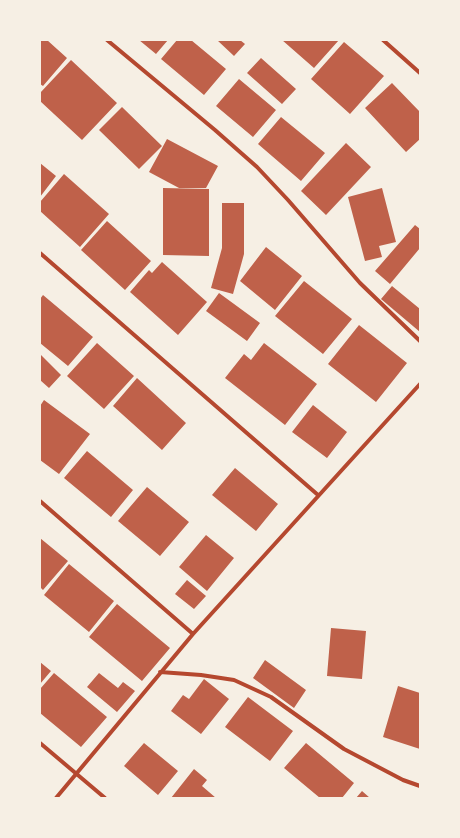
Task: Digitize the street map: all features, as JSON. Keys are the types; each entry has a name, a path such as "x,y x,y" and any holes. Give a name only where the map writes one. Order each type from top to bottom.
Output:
{"street":[{"path":"107,40 257,167 288,200 360,283 420,341"},
{"path":"383,40 420,73"},
{"path":"40,253 318,495"},
{"path":"56,798 193,634 420,384"},
{"path":"40,501 193,634"},
{"path":"160,672 201,674 234,680 271,697 344,748 404,780 420,786"},
{"path":"40,743 105,798"}],"building":[{"path":"40,40 47,40 67,58 43,86 40,84"},
{"path":"139,40 168,40 156,54"},
{"path":"177,40 191,40 226,69 204,95 161,59"},
{"path":"217,40 240,40 245,44 234,56"},
{"path":"282,40 339,40 314,68"},
{"path":"344,42 384,76 350,114 311,79"},
{"path":"261,58 296,89 282,104 247,73"},
{"path":"71,60 117,103 82,140 40,101 40,93"},
{"path":"239,79 276,110 253,137 216,106"},
{"path":"392,83 420,112 420,139 406,152 365,108"},
{"path":"122,107 162,146 139,169 99,130"},
{"path":"281,117 325,153 301,181 258,144"},
{"path":"167,139 218,166 206,188 179,188 149,172"},
{"path":"346,143 371,167 326,215 301,191"},
{"path":"40,163 56,176 40,197"},
{"path":"64,174 109,214 80,247 40,211 40,202"},
{"path":"163,188 209,189 209,256 163,255"},
{"path":"382,188 396,242 379,246 382,257 365,261 348,197"},
{"path":"222,203 244,203 244,254 233,294 211,288 222,248"},
{"path":"107,221 151,261 125,290 81,250"},
{"path":"415,225 420,229 420,248 390,284 375,271"},
{"path":"266,247 302,276 275,310 240,281"},
{"path":"162,262 207,302 178,335 130,292 149,270 152,273"},
{"path":"304,281 352,319 323,354 275,316"},
{"path":"392,286 420,309 420,332 381,299"},
{"path":"219,293 260,323 247,341 206,311"},
{"path":"43,295 93,337 68,366 40,343 40,299"},
{"path":"359,325 407,363 376,402 328,364"},
{"path":"97,343 134,376 104,409 67,376"},
{"path":"264,343 317,384 285,425 225,378 244,354 251,360"},
{"path":"40,354 61,375 49,388 40,380"},
{"path":"137,378 186,423 162,450 113,406"},
{"path":"44,400 90,434 59,474 40,460 40,406"},
{"path":"313,405 347,432 327,458 292,432"},
{"path":"87,451 133,490 111,517 64,478"},
{"path":"235,468 278,504 256,531 212,495"},
{"path":"147,487 189,522 160,556 118,521"},
{"path":"206,535 234,558 207,591 179,567"},
{"path":"40,538 68,561 43,590 40,587"},
{"path":"69,564 114,601 89,632 44,595"},
{"path":"187,580 206,596 194,609 175,594"},
{"path":"117,604 170,648 142,681 89,637"},
{"path":"331,628 366,631 362,679 327,676"},
{"path":"265,660 306,690 294,708 253,678"},
{"path":"40,662 51,671 40,684"},
{"path":"54,673 107,717 81,747 40,713 40,689"},
{"path":"99,673 118,688 123,682 135,691 117,712 87,687"},
{"path":"204,679 229,699 201,734 171,711 183,695 189,699"},
{"path":"398,686 420,693 420,749 383,737"},
{"path":"248,697 293,731 270,761 225,727"},
{"path":"144,743 178,771 158,795 124,766"},
{"path":"306,743 354,783 342,798 320,798 284,768"},
{"path":"194,769 207,780 202,786 216,798 171,798"},
{"path":"362,791 370,798 356,798"}]}
